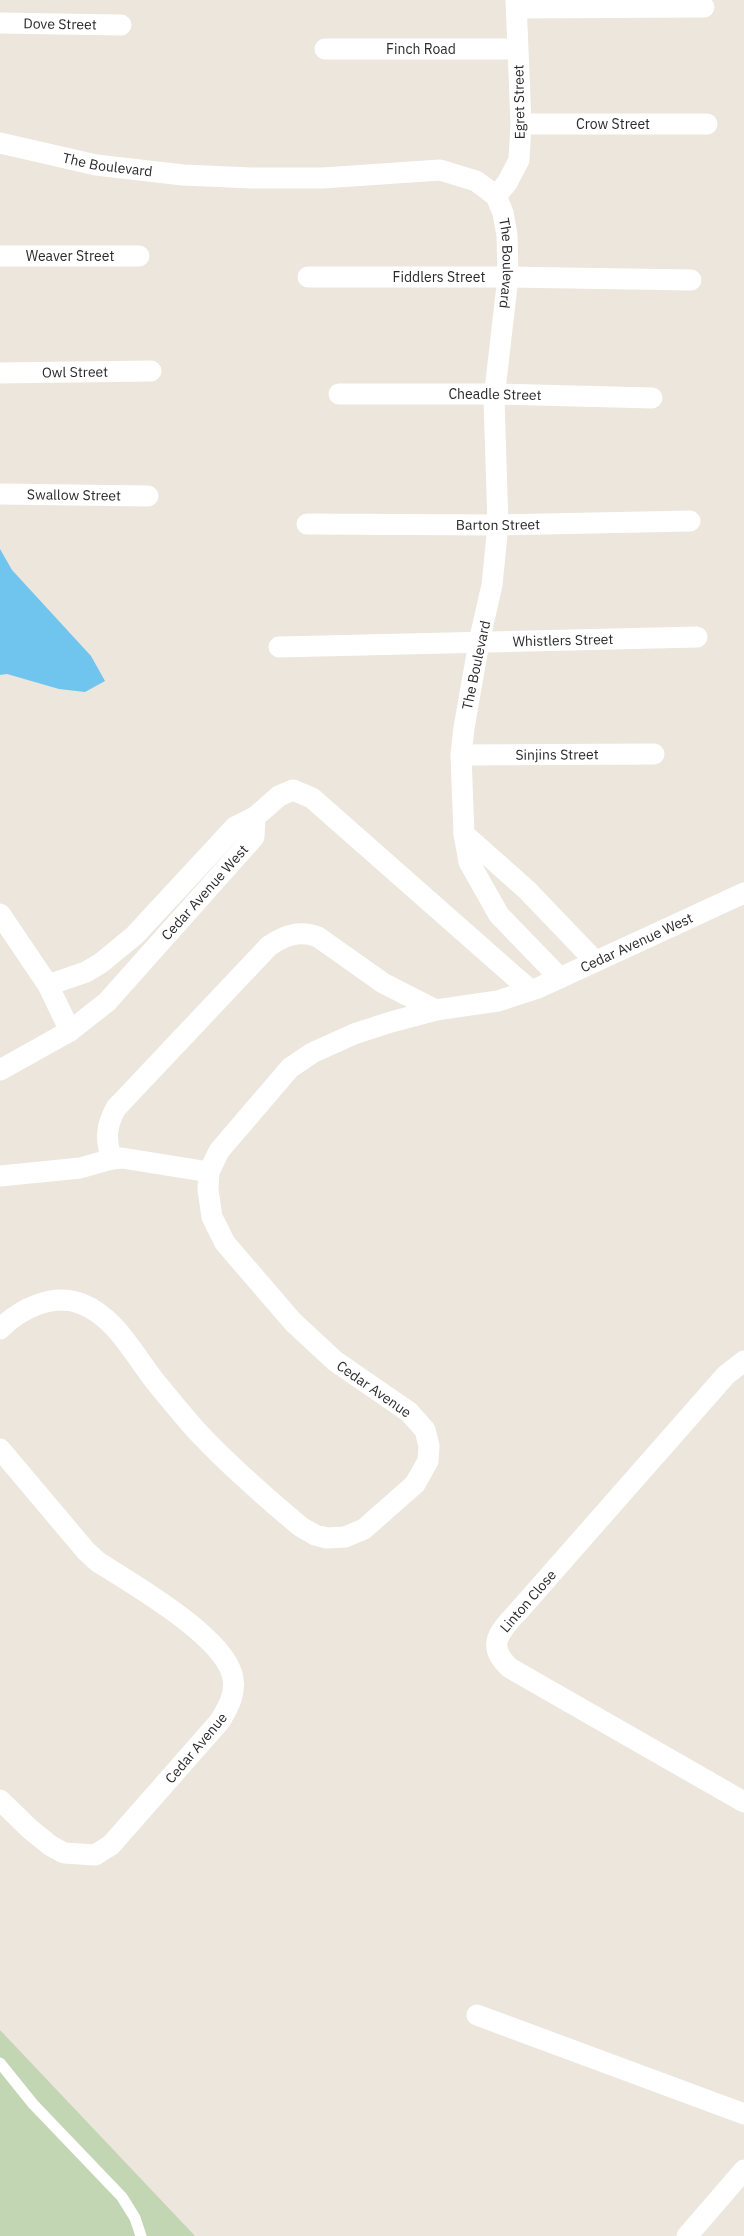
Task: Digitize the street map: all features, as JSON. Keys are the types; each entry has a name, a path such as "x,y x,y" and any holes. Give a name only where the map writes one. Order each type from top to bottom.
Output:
{"street":[{"path":"516,4 704,7"},
{"name":"Egret Street","path":"496,196 507,183 517,165 521,124 516,4"},
{"name":"Dove Street","path":"0,23 121,25"},
{"name":"Finch Road","path":"325,49 517,49"},
{"name":"Crow Street","path":"521,124 707,124"},
{"name":"The Boulevard","path":"0,143 96,165 199,176 323,178 440,170 476,181 496,196 503,213 507,235 508,277 495,394 498,525 492,585 479,642 461,755 464,834 469,862 499,915 560,978"},
{"name":"Weaver Street","path":"0,256 139,256"},
{"name":"Fiddlers Street","path":"308,277 508,277 691,280"},
{"name":"Owl Street","path":"0,373 151,371"},
{"name":"Cheadle Street","path":"339,394 495,394 652,398"},
{"name":"Swallow Street","path":"0,494 148,496"},
{"name":"Barton Street","path":"307,524 498,525 690,521"},
{"name":"Whistlers Street","path":"279,647 697,637"},
{"name":"Sinjins Street","path":"461,755 654,754"},
{"path":"48,985 86,972 102,963 135,935 235,826 255,817 286,792 294,790 312,798 530,990"},
{"name":"Cedar Avenue West","path":"0,1070 70,1031 88,1018 121,987 254,838 255,817"},
{"path":"464,834 527,890 595,961"},
{"name":"Cedar Avenue West","path":"436,1010 498,1001 530,990 744,893"},
{"path":"0,914 48,985 70,1031"},
{"path":"112,1159 108,1150 107,1129 116,1108 259,955 280,939 298,933 309,933 318,937 383,983 436,1010"},
{"path":"102,963 121,987"},
{"name":"Cedar Avenue","path":"0,1329 20,1312 35,1304 68,1300 94,1309 112,1324 160,1388 224,1459 301,1527 315,1535 327,1538 345,1537 364,1529 415,1484 422,1473 428,1460 430,1446 424,1430 409,1412 335,1361 293,1322 235,1257 225,1243 212,1217 208,1190 209,1172 228,1139 285,1073 300,1060 312,1052 354,1034 436,1010"},
{"path":"0,1176 80,1168 112,1159 132,1160 209,1172"},
{"name":"Linton Close","path":"744,1361 726,1375 522,1606 498,1635 496,1646 500,1658 510,1668 744,1802"},
{"name":"Cedar Avenue","path":"0,1449 98,1562 183,1619 215,1648 230,1668 233,1697 220,1721 138,1817 104,1851 94,1855 64,1853 31,1830 0,1800"},
{"path":"478,2015 744,2114"},
{"path":"687,2236 744,2170"}],"lane":[{"path":"0,2063 33,2104 122,2197 132,2213 141,2236"}],"green space":[{"path":"0,2030 195,2236 0,2236"}],"water":[{"path":"0,549 12,570 91,656 105,681 85,692 59,689 7,674 0,675"}]}
